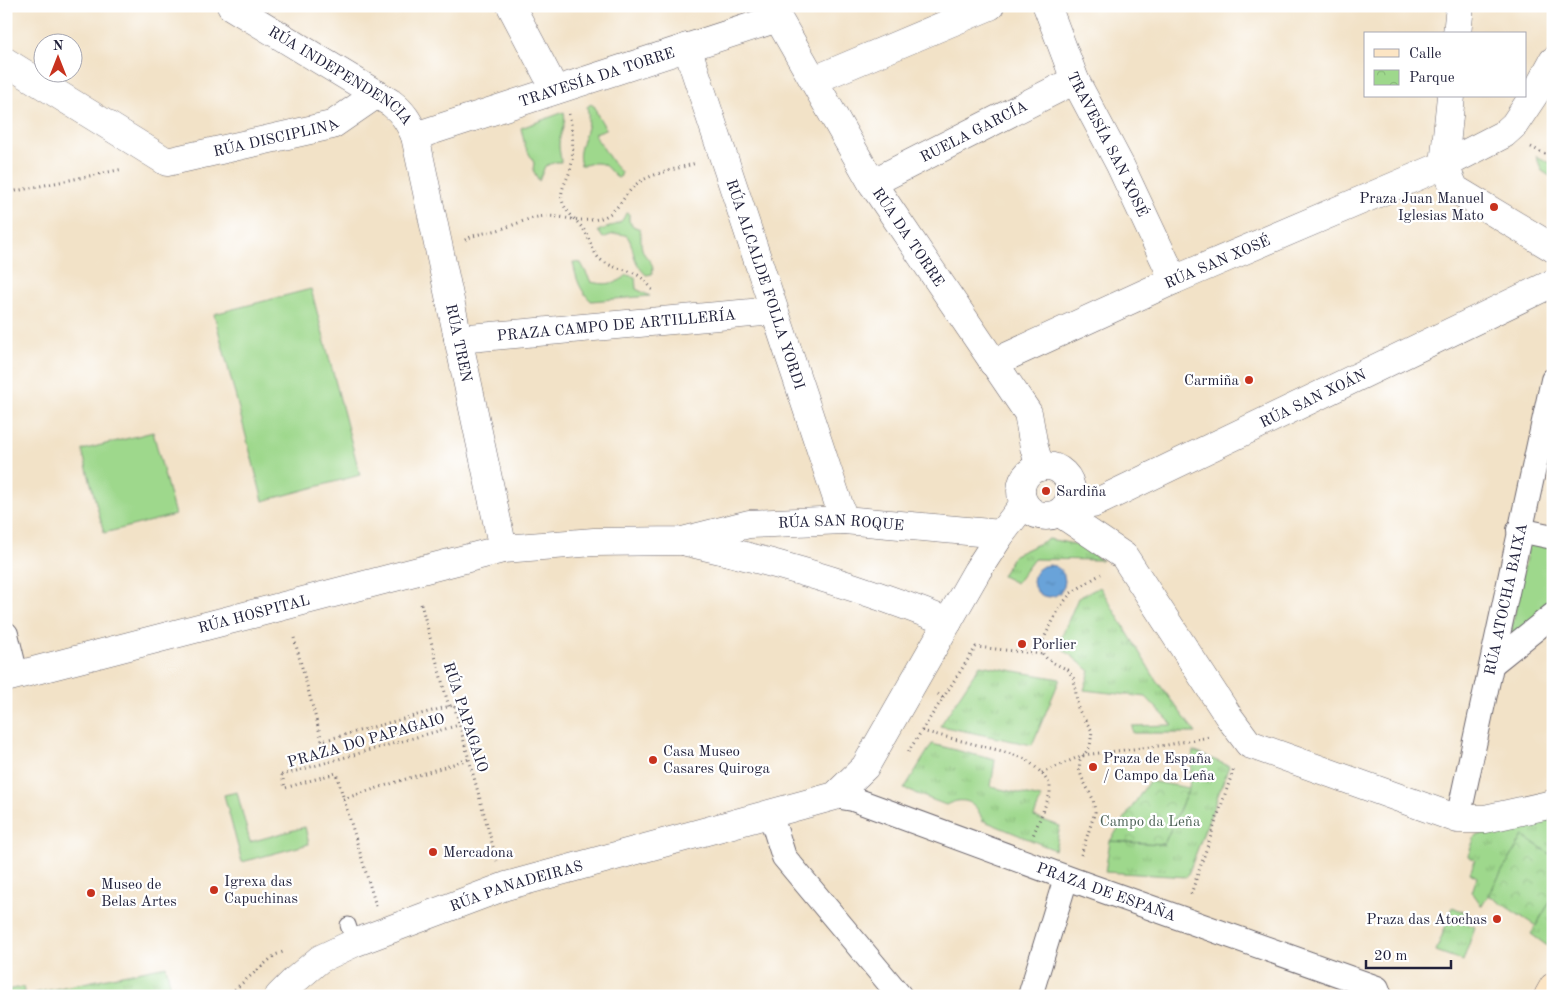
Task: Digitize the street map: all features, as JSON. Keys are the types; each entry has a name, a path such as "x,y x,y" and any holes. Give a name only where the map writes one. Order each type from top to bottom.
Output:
{"main road":[{"path":"1548,996 1553,987"}],"street":[{"path":"511,6 555,90"},
{"path":"814,80 990,6"},
{"name":"TRAVESÍA SAN XOSÉ","path":"1048,6 1075,80 1120,165 1174,280"},
{"path":"1457,32 1460,6"},
{"name":"RÚA INDEPENDENCIA","path":"249,11 402,111 415,136"},
{"name":"TRAVESÍA DA TORRE","path":"415,136 687,47 775,12"},
{"name":"RÚA DA TORRE","path":"775,12 872,184 1028,413 1040,467"},
{"name":"RÚA ALCALDE FOLLA YORDI","path":"687,47 844,520"},
{"name":"RÚA SAN XOSÉ","path":"993,363 1174,280 1444,165 1504,134 1514,125 1536,92 1553,61"},
{"name":"RÚA DISCIPLINA","path":"6,62 167,162 332,125 377,94"},
{"name":"RUELA GARCÍA","path":"872,184 1075,80"},
{"path":"1451,98 1444,165 1456,189 1553,248"},
{"name":"RÚA TREN","path":"415,136 503,549"},
{"name":"RÚA SAN XOÁN","path":"1064,508 1093,504 1553,283"},
{"name":"PRAZA CAMPO DE ARTILLERÍA","path":"458,339 774,310"},
{"name":"RÚA ATOCHA BAIXA","path":"1458,818 1553,380"},
{"path":"1046,465 1059,468 1068,478 1072,491 1064,508 1047,516 1034,513 1024,504 1021,491 1024,478 1033,469 1046,465"},
{"name":"PRAZA DE ESPAÑA","path":"835,796 865,767 978,571 1024,504"},
{"path":"1064,508 1124,556 1229,717 1249,744 1458,818 1485,820 1553,804"},
{"name":"RÚA SAN ROQUE","path":"682,541 749,524 844,520 1002,534"},
{"path":"1520,530 1553,537"},
{"name":"RÚA SAN ROQUE","path":"503,549 594,542 682,541 758,558 902,603 948,622"},
{"name":"RÚA HOSPITAL","path":"11,677 503,549"},
{"path":"1492,664 1553,615"},
{"path":"6,634 11,677"},
{"name":"PRAZA DE ESPAÑA","path":"770,813 835,796 853,799 1073,871 1183,918 1379,992"},
{"path":"770,813 784,858 900,996"},
{"name":"RÚA PANADEIRAS","path":"279,996 294,981 351,934 506,886 770,813"},
{"path":"1030,996 1073,871"}],"path":[{"path":"555,90 568,108 572,126 571,167 561,190 562,202 566,210 586,232 599,259 635,272 654,292 656,300 649,322"},
{"path":"440,253 454,248 468,238 486,231 501,229 531,218 548,216 587,220 605,216 616,208 627,193 642,181 723,154"},
{"path":"6,193 101,173"},
{"path":"1042,654 1044,638 1060,606 1071,593 1103,573"},
{"name":"RÚA PAPAGAIO","path":"421,604 449,707 454,706 498,866"},
{"name":"PRAZA DO PAPAGAIO","path":"294,638 322,741 449,707"},
{"path":"943,698 976,647 1042,654 1048,660 1068,670 1074,679 1078,709 1092,731 1090,747 1080,760 1079,769 1093,799 1095,812 1073,871"},
{"name":"PRAZA DO PAPAGAIO","path":"376,908 336,773 285,788 282,775 459,725"},
{"path":"922,731 1002,750 1026,759 1042,773 1050,785 1050,794 1031,841"},
{"path":"1042,773 1083,755 1167,745 1206,739 1213,736"},
{"path":"344,799 469,759"},
{"path":"1183,918 1236,763"},
{"path":"227,996 275,954 291,951"}],"green space":[{"path":"591,104 595,107 606,129 595,133 595,137 621,172 621,176 618,178 601,163 581,165 580,152 588,124 587,107"},
{"path":"564,112 565,117 559,145 561,162 545,166 539,181 533,170 534,163 525,146 521,128"},
{"path":"1536,156 1553,164 1553,178 1542,171"},
{"path":"626,213 629,214 629,221 633,226 640,229 643,253 653,266 652,274 646,275 639,267 627,236 615,234 603,238 598,231 621,222"},
{"path":"573,262 581,263 591,282 610,283 619,281 627,275 635,277 636,289 650,296 591,301 579,283"},
{"path":"311,289 360,475 263,501 214,314"},
{"path":"153,432 175,515 104,533 82,450"},
{"path":"1049,539 1074,544 1102,560 1034,559 1016,583 1002,576 1014,555"},
{"path":"1529,543 1553,547 1553,603 1509,642"},
{"path":"1100,587 1156,680 1196,733 1133,733 1132,726 1173,725 1146,697 1084,690 1090,671 1058,645 1078,598"},
{"path":"980,665 1060,679 1032,745 940,726"},
{"path":"932,744 995,760 991,787 1041,798 1034,817 1060,826 1055,850 982,820 977,808 969,802 958,801 946,805 904,789"},
{"path":"1193,751 1229,766 1187,877 1105,872 1110,841 1164,844 1189,788"},
{"name":"Campo da Leña","path":"1149,781 1189,788 1164,844 1110,841"},
{"path":"237,792 250,842 305,827 309,844 242,862 224,795"},
{"path":"1553,818 1553,856 1523,836 1482,906 1472,892 1477,877 1470,873 1475,860 1468,856 1475,836"},
{"path":"1523,836 1553,856 1553,896 1536,926 1488,895"},
{"path":"1553,896 1553,950 1531,934"},
{"path":"1453,907 1470,915 1468,924 1475,927 1463,961 1436,951"},
{"path":"166,966 173,996 6,996 6,990 23,987 25,995"}],"water":[{"path":"1049,565 1060,570 1065,581 1060,592 1049,597 1038,592 1033,581 1038,570"}],"place":[{"name":"Praza Juan Manuel Iglesias Mato","path":"1494,207"},
{"name":"Carmiña","path":"1249,380"},
{"name":"Sardiña","path":"1046,491"},
{"name":"Porlier","path":"1022,644"},
{"name":"Casa Museo Casares Quiroga","path":"653,760"},
{"name":"Praza de España / Campo da Leña","path":"1093,767"},
{"name":"Mercadona","path":"433,852"},
{"name":"Igrexa das Capuchinas","path":"214,890"},
{"name":"Museo de Belas Artes","path":"91,893"},
{"name":"Praza das Atochas","path":"1497,919"}]}
